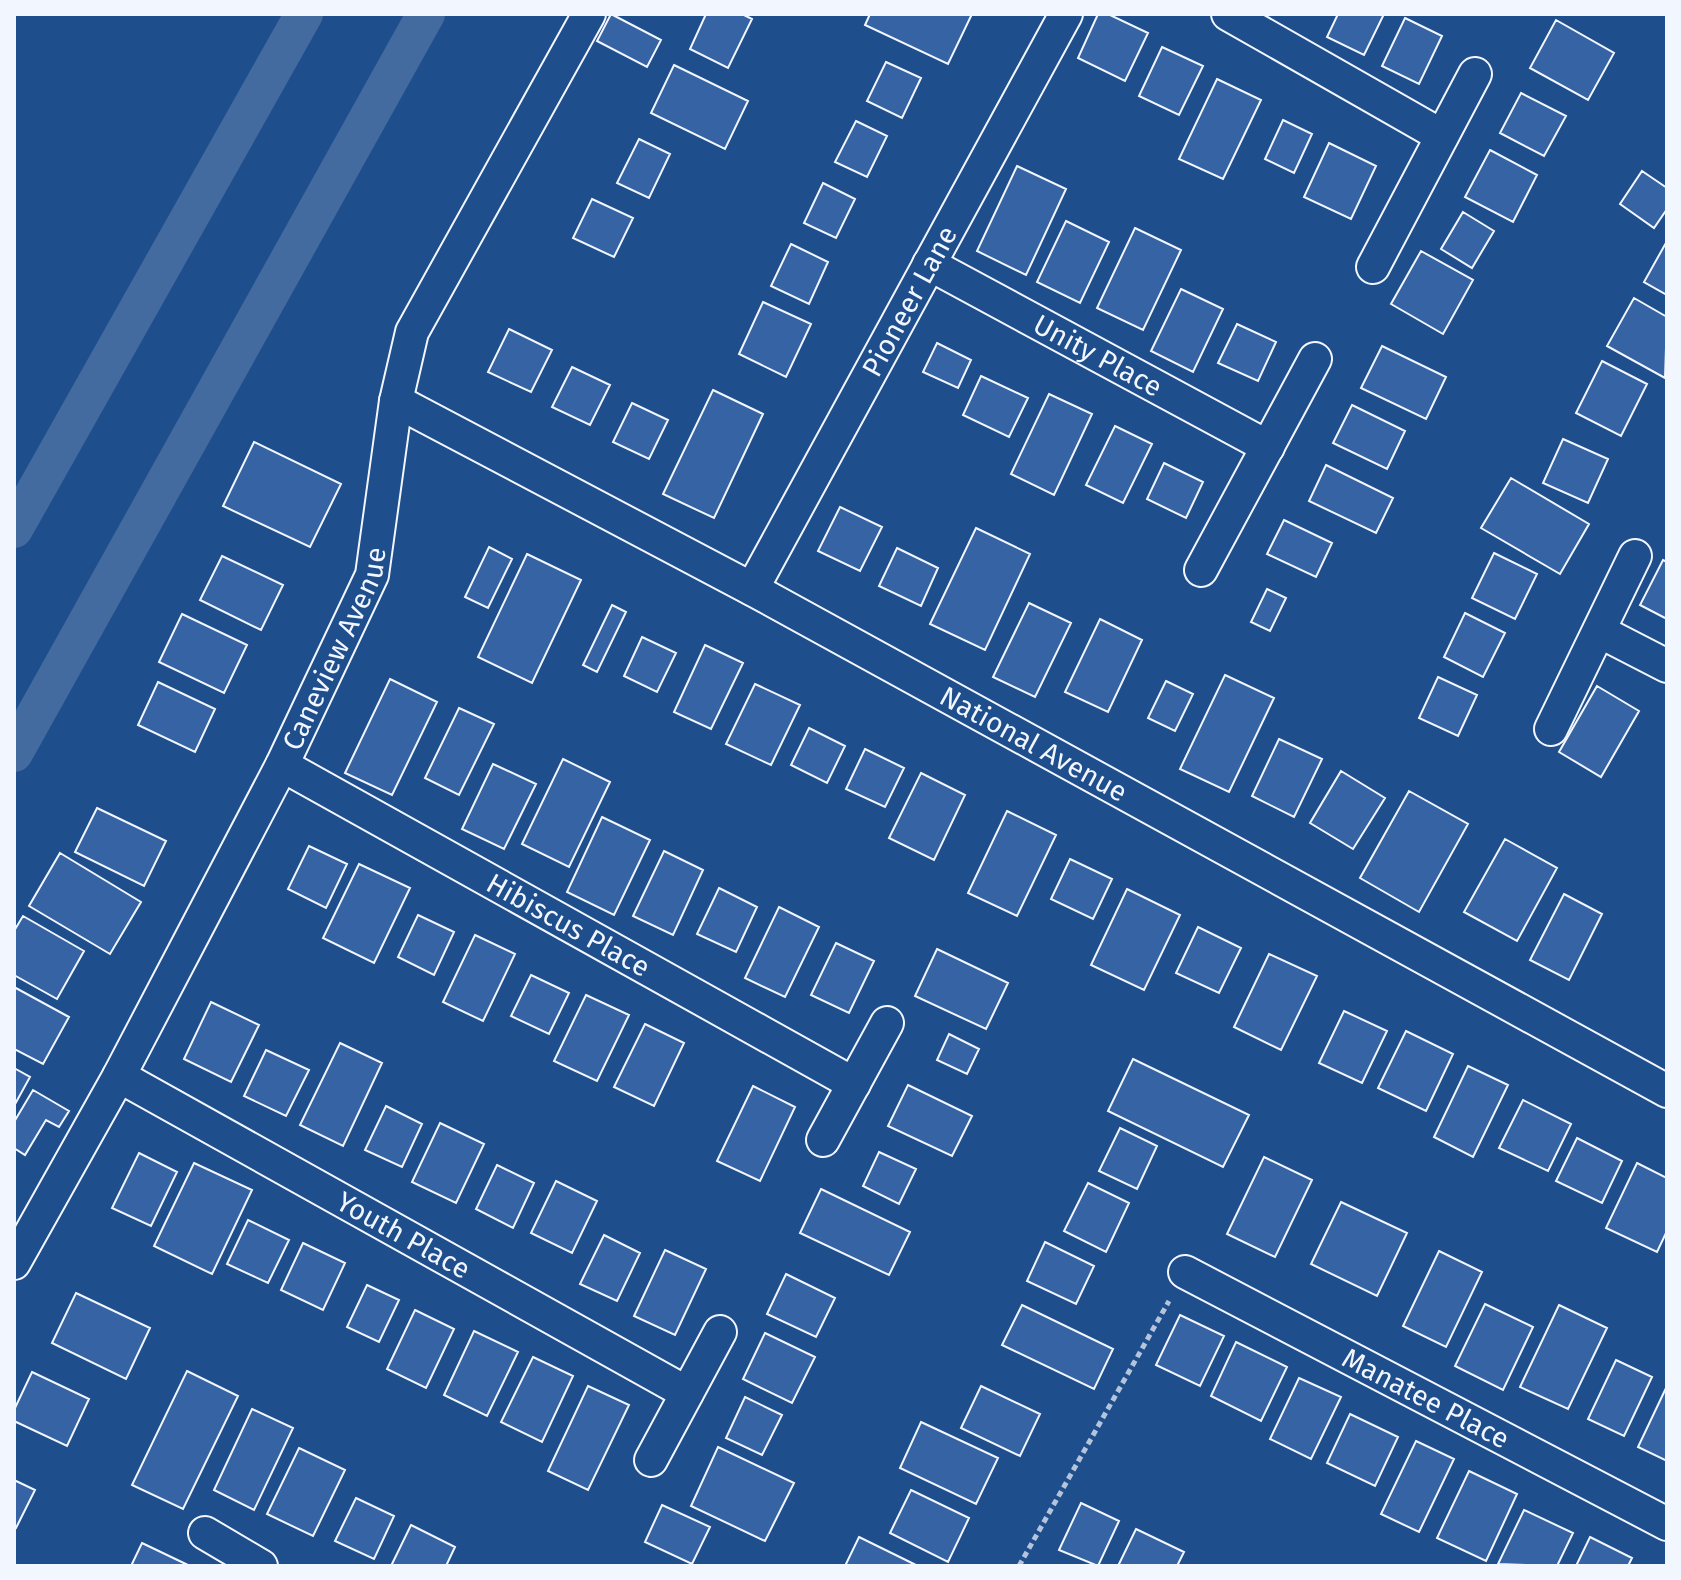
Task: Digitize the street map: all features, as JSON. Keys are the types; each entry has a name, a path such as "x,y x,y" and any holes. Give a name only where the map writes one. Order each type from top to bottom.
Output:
{"street":[{"name":"Caneview Avenue","path":"14,1263 119,1076 282,765 372,575 396,401 412,332 589,14"},
{"name":"Pioneer Lane","path":"752,589 1066,14"},
{"path":"1228,14 1442,136"},
{"path":"1373,267 1475,74"},
{"name":"Unity Place","path":"929,264 1268,447"},
{"path":"1201,570 1315,359"},
{"name":"National Avenue","path":"396,401 752,589 1667,1091"},
{"path":"1551,729 1635,556"},
{"path":"1599,631 1667,666"},
{"name":"Hibiscus Place","path":"282,765 854,1084"},
{"path":"823,1140 887,1023"},
{"name":"Youth Place","path":"119,1076 687,1393"},
{"name":"Manatee Place","path":"1185,1272 1667,1524"},
{"path":"651,1460 720,1332"},
{"path":"205,1533 261,1566"}],"path":[{"path":"1019,1566 1185,1272"}],"building":[{"path":"611,14 661,40 647,67 597,41"},
{"path":"706,14 742,14 752,19 728,68 690,49"},
{"path":"870,14 972,14 948,64 865,25"},
{"path":"1098,14 1108,14 1148,33 1125,81 1078,58"},
{"path":"1338,14 1384,14 1364,55 1327,37"},
{"path":"1405,18 1442,36 1419,84 1382,66"},
{"path":"1556,20 1614,53 1588,100 1530,68"},
{"path":"1162,47 1203,66 1179,115 1139,96"},
{"path":"886,62 921,78 902,118 867,101"},
{"path":"674,65 748,101 725,149 651,113"},
{"path":"1217,79 1261,100 1223,179 1179,159"},
{"path":"1521,93 1566,116 1544,156 1500,133"},
{"path":"1283,120 1312,134 1294,173 1265,159"},
{"path":"856,121 887,136 867,177 835,162"},
{"path":"639,139 670,154 649,198 617,183"},
{"path":"1329,143 1376,166 1351,219 1304,197"},
{"path":"1490,150 1537,175 1513,222 1465,197"},
{"path":"1017,166 1066,189 1026,275 977,251"},
{"path":"1642,171 1667,188 1667,209 1654,228 1620,204"},
{"path":"823,183 855,199 836,238 804,223"},
{"path":"592,199 633,218 614,257 573,238"},
{"path":"1463,212 1494,231 1472,268 1441,249"},
{"path":"1066,221 1109,242 1080,303 1037,282"},
{"path":"1135,228 1181,250 1143,330 1097,308"},
{"path":"1667,241 1667,295 1644,282"},
{"path":"791,244 828,262 809,304 771,286"},
{"path":"1421,251 1473,280 1443,334 1391,304"},
{"path":"1181,289 1223,309 1193,372 1151,351"},
{"path":"1634,298 1667,317 1665,378 1607,346"},
{"path":"763,302 811,324 786,377 739,354"},
{"path":"1237,324 1276,342 1258,381 1218,363"},
{"path":"509,329 552,350 531,392 488,372"},
{"path":"937,343 971,360 958,388 923,372"},
{"path":"1382,346 1446,377 1426,419 1361,388"},
{"path":"1602,361 1647,384 1621,436 1576,413"},
{"path":"572,367 610,385 590,425 552,407"},
{"path":"981,376 1028,398 1009,437 963,415"},
{"path":"713,390 763,414 714,518 663,494"},
{"path":"1049,394 1092,414 1054,495 1011,474"},
{"path":"632,403 668,420 649,459 613,442"},
{"path":"1352,405 1405,431 1387,469 1333,443"},
{"path":"1115,426 1152,444 1123,503 1086,485"},
{"path":"1563,439 1608,459 1588,503 1543,483"},
{"path":"254,442 341,484 310,547 223,506"},
{"path":"1164,463 1203,482 1186,518 1147,499"},
{"path":"1326,465 1393,498 1376,533 1309,501"},
{"path":"1511,478 1589,524 1560,574 1481,528"},
{"path":"840,507 882,527 860,571 818,551"},
{"path":"1284,520 1332,543 1316,577 1267,554"},
{"path":"976,528 1030,554 985,650 930,624"},
{"path":"489,547 512,559 488,608 465,597"},
{"path":"897,548 938,568 921,606 879,586"},
{"path":"1494,553 1537,574 1515,619 1472,598"},
{"path":"527,554 581,580 532,683 478,657"},
{"path":"222,556 283,585 261,630 200,600"},
{"path":"1663,560 1667,562 1667,619 1640,605"},
{"path":"1267,589 1286,598 1270,631 1251,622"},
{"path":"1029,603 1071,623 1035,697 993,677"},
{"path":"612,605 626,612 597,672 583,665"},
{"path":"1465,613 1505,633 1483,677 1444,657"},
{"path":"182,614 247,645 224,693 159,662"},
{"path":"1100,619 1142,640 1108,712 1065,692"},
{"path":"642,637 676,653 657,692 624,676"},
{"path":"705,645 743,663 711,729 674,712"},
{"path":"1225,675 1274,698 1229,792 1180,769"},
{"path":"1438,677 1477,695 1458,736 1419,718"},
{"path":"390,679 437,702 392,795 345,773"},
{"path":"1166,681 1193,694 1175,731 1148,718"},
{"path":"158,682 215,709 195,752 138,725"},
{"path":"755,684 800,705 771,765 726,744"},
{"path":"1597,686 1639,711 1601,777 1559,752"},
{"path":"459,708 494,724 459,795 425,778"},
{"path":"809,728 845,746 827,783 791,765"},
{"path":"1279,739 1322,759 1294,817 1252,796"},
{"path":"865,749 904,768 885,807 846,789"},
{"path":"563,759 610,782 569,867 522,844"},
{"path":"493,764 536,784 504,849 462,829"},
{"path":"1341,771 1385,798 1353,849 1310,823"},
{"path":"921,773 965,795 934,860 889,838"},
{"path":"1409,791 1468,824 1419,912 1360,878"},
{"path":"97,808 166,841 144,886 75,852"},
{"path":"1007,811 1056,835 1017,916 968,893"},
{"path":"602,817 650,840 614,915 567,892"},
{"path":"1505,839 1557,868 1517,941 1464,912"},
{"path":"309,846 347,864 326,908 288,889"},
{"path":"664,851 703,870 673,935 633,916"},
{"path":"60,853 141,902 110,954 29,906"},
{"path":"1070,859 1112,879 1093,919 1051,899"},
{"path":"359,864 410,888 374,963 323,938"},
{"path":"719,888 757,907 736,952 697,934"},
{"path":"1127,889 1180,915 1144,990 1091,965"},
{"path":"1564,894 1602,914 1569,980 1530,960"},
{"path":"779,907 819,927 785,997 745,978"},
{"path":"418,915 454,932 434,975 398,957"},
{"path":"23,916 84,951 57,999 14,975 14,931"},
{"path":"1198,927 1241,948 1219,993 1176,973"},
{"path":"475,935 515,954 483,1021 443,1002"},
{"path":"836,943 874,961 849,1013 811,995"},
{"path":"937,949 1008,983 986,1029 915,996"},
{"path":"1269,954 1317,976 1281,1050 1234,1027"},
{"path":"531,975 569,993 549,1034 511,1016"},
{"path":"14,987 69,1017 43,1064 14,1049"},
{"path":"586,995 629,1015 597,1081 554,1061"},
{"path":"211,1002 259,1025 231,1082 184,1059"},
{"path":"1344,1011 1387,1031 1362,1083 1319,1063"},
{"path":"645,1024 684,1043 654,1106 614,1087"},
{"path":"1406,1031 1453,1054 1426,1111 1378,1088"},
{"path":"949,1034 979,1049 967,1074 937,1060"},
{"path":"340,1043 382,1063 343,1146 300,1125"},
{"path":"266,1050 309,1070 286,1116 244,1096"},
{"path":"1133,1059 1249,1115 1223,1167 1108,1111"},
{"path":"1468,1066 1508,1085 1473,1157 1434,1137"},
{"path":"14,1068 30,1077 14,1106"},
{"path":"908,1085 972,1116 952,1156 888,1126"},
{"path":"753,1086 795,1107 760,1181 717,1161"},
{"path":"33,1090 69,1111 59,1127 46,1120 25,1155 14,1148 14,1122"},
{"path":"1523,1100 1571,1124 1548,1171 1499,1148"},
{"path":"386,1106 422,1124 402,1167 365,1150"},
{"path":"440,1123 484,1144 456,1203 412,1182"},
{"path":"1120,1128 1157,1146 1137,1189 1099,1171"},
{"path":"1577,1138 1622,1161 1602,1203 1556,1181"},
{"path":"879,1152 916,1169 899,1204 863,1186"},
{"path":"139,1153 177,1172 151,1226 112,1208"},
{"path":"1264,1157 1312,1180 1275,1257 1227,1234"},
{"path":"194,1163 252,1190 212,1274 154,1246"},
{"path":"1637,1163 1667,1178 1667,1231 1657,1252 1606,1228"},
{"path":"497,1165 534,1183 513,1228 476,1209"},
{"path":"556,1181 597,1201 572,1253 531,1233"},
{"path":"1088,1183 1129,1203 1106,1252 1064,1231"},
{"path":"821,1189 910,1232 889,1275 800,1233"},
{"path":"1341,1202 1407,1233 1377,1296 1311,1264"},
{"path":"248,1220 289,1240 268,1283 227,1264"},
{"path":"604,1235 640,1253 617,1301 580,1284"},
{"path":"1045,1242 1094,1266 1076,1304 1027,1281"},
{"path":"303,1243 345,1263 323,1310 281,1290"},
{"path":"665,1250 706,1269 675,1335 634,1316"},
{"path":"1439,1251 1482,1272 1446,1347 1403,1326"},
{"path":"786,1274 835,1298 816,1337 767,1314"},
{"path":"367,1285 399,1300 379,1342 347,1327"},
{"path":"76,1293 150,1328 126,1379 52,1343"},
{"path":"1485,1304 1533,1327 1503,1390 1455,1366"},
{"path":"1022,1305 1113,1349 1094,1389 1002,1345"},
{"path":"1559,1305 1607,1328 1568,1409 1520,1387"},
{"path":"415,1310 454,1329 426,1388 387,1369"},
{"path":"1180,1315 1224,1336 1200,1386 1156,1365"},
{"path":"474,1331 518,1352 487,1416 444,1395"},
{"path":"765,1333 815,1357 792,1403 743,1379"},
{"path":"1236,1342 1287,1367 1261,1421 1211,1396"},
{"path":"533,1357 573,1376 542,1442 501,1422"},
{"path":"1616,1360 1652,1377 1624,1436 1588,1419"},
{"path":"187,1371 238,1396 183,1509 132,1485"},
{"path":"32,1372 89,1399 67,1446 14,1421 14,1410"},
{"path":"1299,1378 1341,1397 1311,1459 1270,1439"},
{"path":"588,1386 629,1405 588,1490 548,1471"},
{"path":"981,1386 1040,1414 1020,1456 961,1428"},
{"path":"1667,1389 1667,1461 1638,1447"},
{"path":"745,1397 782,1415 762,1455 726,1438"},
{"path":"252,1409 293,1428 254,1510 214,1490"},
{"path":"1350,1414 1398,1437 1375,1486 1327,1463"},
{"path":"921,1422 998,1458 976,1504 900,1468"},
{"path":"1416,1441 1454,1459 1419,1532 1381,1514"},
{"path":"718,1447 794,1483 765,1541 691,1506"},
{"path":"299,1448 345,1470 313,1536 267,1514"},
{"path":"1469,1471 1517,1494 1486,1561 1437,1538"},
{"path":"14,1480 35,1490 16,1528 14,1527"},
{"path":"911,1490 969,1518 948,1562 890,1533"},
{"path":"356,1498 394,1516 374,1559 335,1541"},
{"path":"1081,1503 1119,1521 1098,1566 1059,1550"},
{"path":"662,1505 710,1527 692,1564 645,1542"},
{"path":"1524,1510 1573,1533 1557,1566 1498,1564"},
{"path":"411,1525 455,1547 446,1566 391,1566"},
{"path":"1136,1529 1184,1552 1177,1566 1118,1566"},
{"path":"859,1537 918,1566 845,1566"},
{"path":"1590,1537 1632,1558 1628,1566 1576,1566"},
{"path":"142,1543 190,1566 131,1566"}],"waterway":[{"path":"14,529 304,14"},
{"path":"14,753 426,14"}]}
